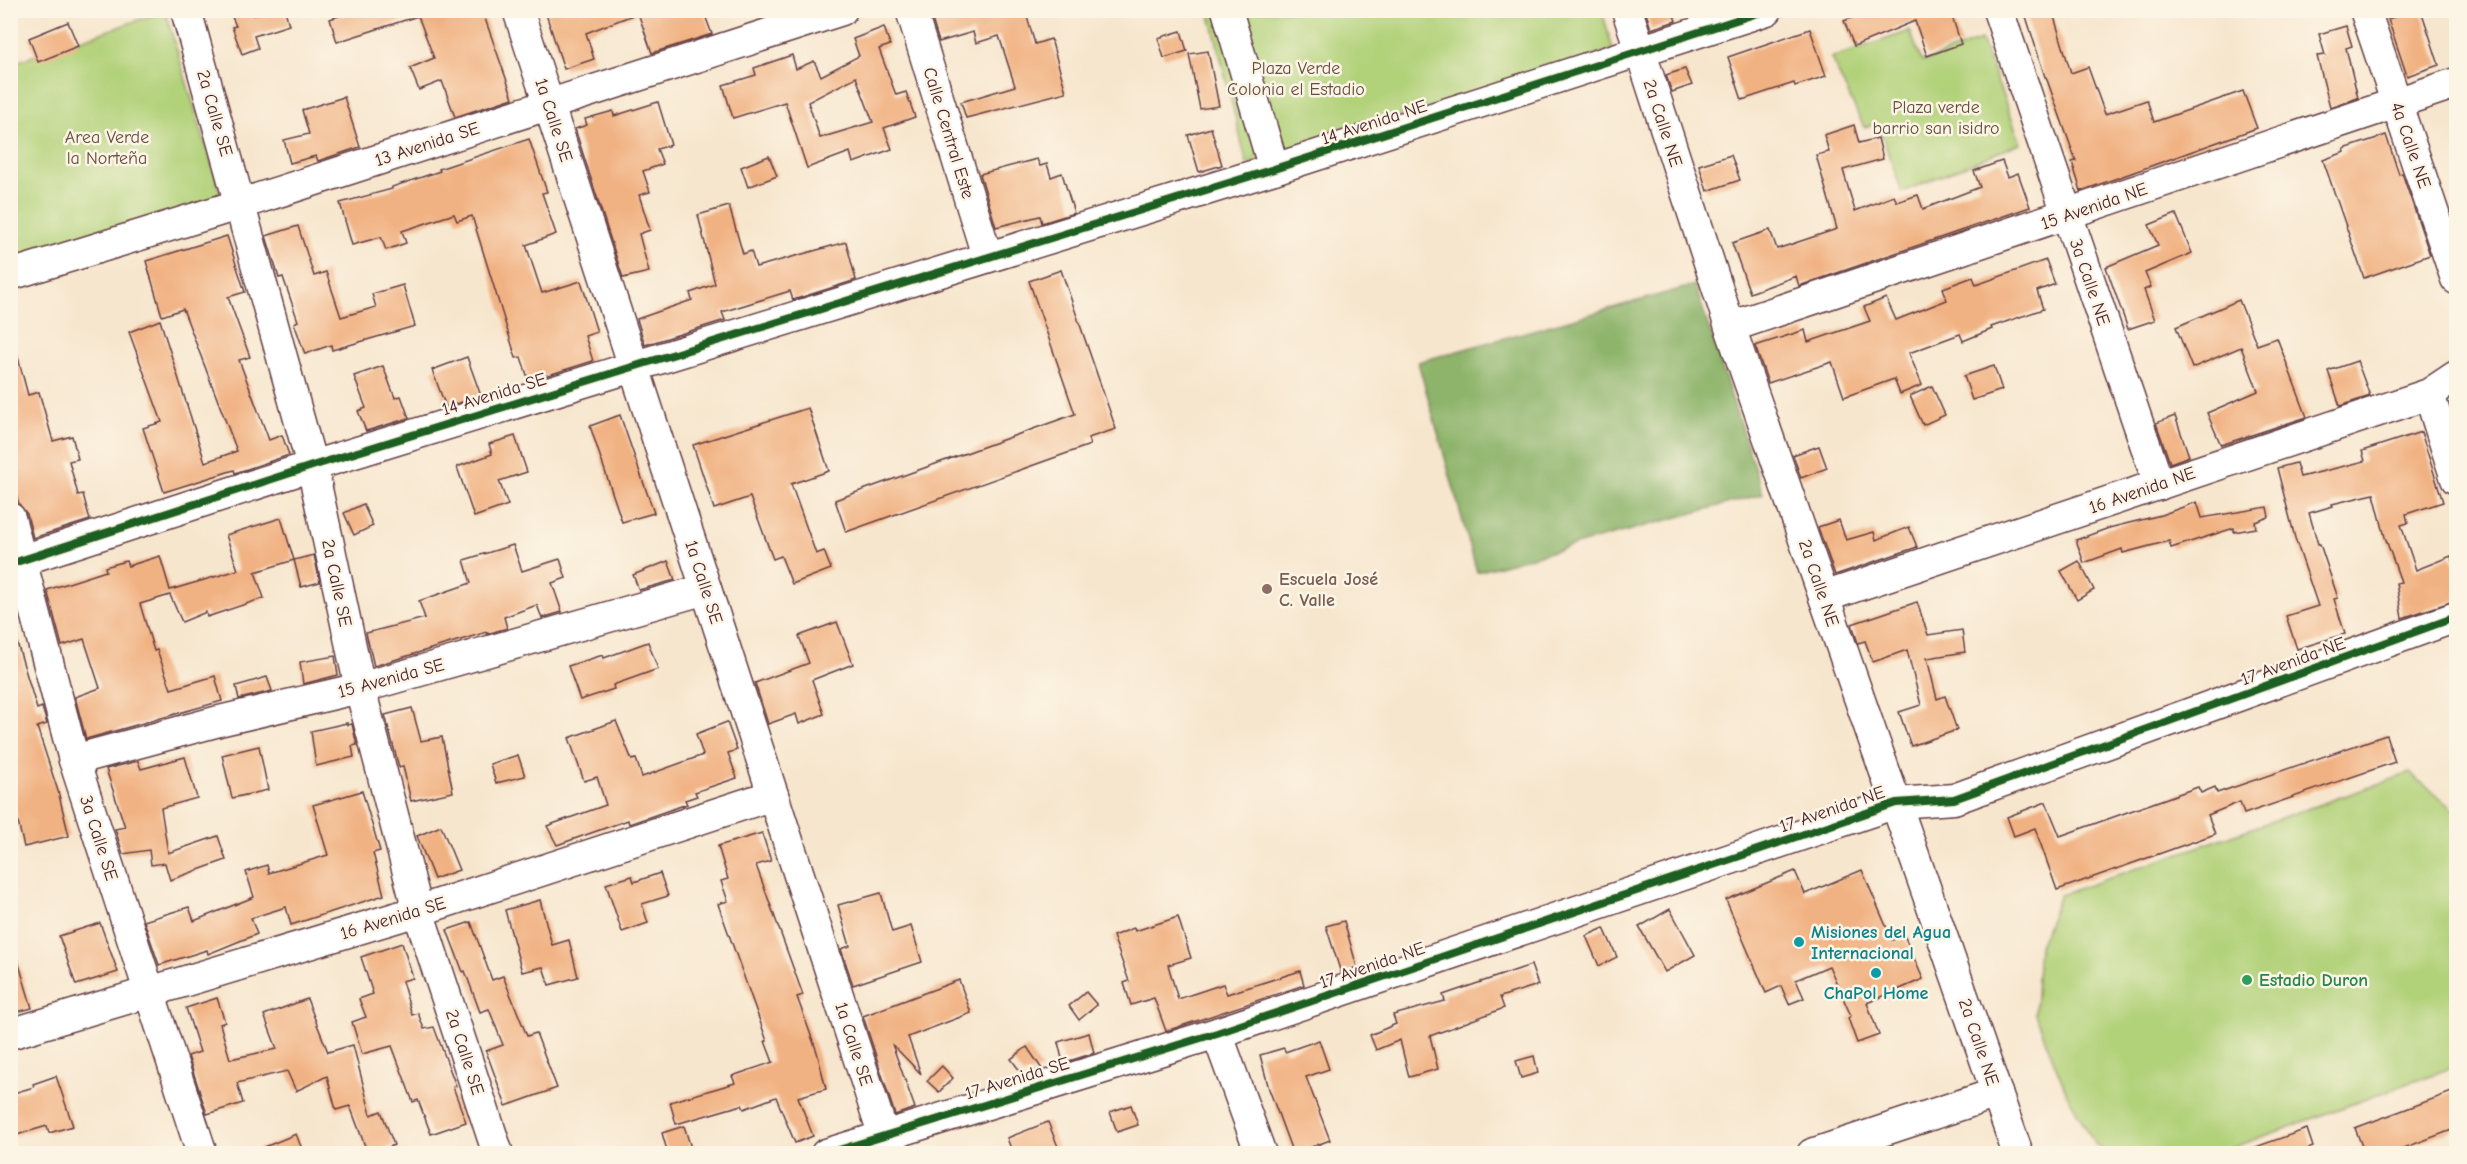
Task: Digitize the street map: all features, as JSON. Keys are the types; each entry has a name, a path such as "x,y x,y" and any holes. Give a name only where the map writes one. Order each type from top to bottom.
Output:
{"street":[{"name":"2a Calle SE","path":"186,10 312,466 360,688 418,911 498,1154"},
{"name":"1a Calle SE","path":"518,10 886,1144"},
{"name":"13 Avenida SE","path":"10,274 241,204 842,10"},
{"name":"Calle Central Este","path":"911,10 987,256"},
{"path":"1227,10 1274,169"},
{"name":"2a Calle NE","path":"1627,10 1730,327 2018,1154"},
{"name":"14 Avenida NE","path":"987,256 1274,169 1640,53 1767,10"},
{"name":"3a Calle NE","path":"1998,10 2159,485"},
{"name":"4a Calle NE","path":"2366,10 2457,279"},
{"name":"15 Avenida NE","path":"1730,327 2457,83"},
{"name":"14 Avenida SE","path":"17,562 312,466 987,256"},
{"name":"16 Avenida NE","path":"1824,597 2428,394 2457,376"},
{"path":"2428,394 2457,479"},
{"name":"3a Calle SE","path":"10,518 17,562 74,760 201,1154"},
{"name":"15 Avenida SE","path":"74,760 219,721 360,688 706,589"},
{"name":"17 Avenida NE","path":"1216,1033 1896,803 1954,799 2457,617"},
{"name":"16 Avenida SE","path":"10,1034 418,911 773,795"},
{"path":"1216,1033 1261,1154"},
{"name":"17 Avenida SE","path":"826,1154 886,1144 1216,1033"},
{"path":"1812,1154 1997,1093"}],"green space":[{"name":"Area Verde la Norteña","path":"165,11 226,212 11,277 10,64"},
{"name":"Plaza Verde Colonia el Estadio","path":"1209,11 1602,11 1613,50 1247,164"},
{"name":"Plaza verde barrio san isidro","path":"1910,31 1922,62 1981,40 2021,143 1902,192 1878,124 1864,127 1831,58"},
{"path":"1695,285 1763,494 1477,572 1418,362"},
{"name":"Estadio Duron","path":"2410,773 2456,812 2456,1066 2218,1153 2107,1153 2095,1144 2067,1094 2035,1014 2039,946 2060,895"}],"building":[{"path":"229,10 252,10 254,15 271,10 285,10 289,25 254,36 258,48 242,54 232,27 236,26"},
{"path":"357,10 482,10 513,98 455,117 442,81 419,90 410,68 434,58 418,16 337,42 330,19"},
{"path":"556,10 703,10 712,34 652,53 638,13 586,33 594,59 564,69 546,14"},
{"path":"929,10 1025,10 1035,44 1051,39 1066,92 966,118 961,102 1015,86 999,36 976,43 973,32 939,42"},
{"path":"1645,10 1672,10 1676,21 1651,29"},
{"path":"1871,10 1950,10 1961,44 1927,56 1915,21 1854,46 1844,21"},
{"path":"2024,10 2052,10 2071,73 2088,67 2105,114 2147,100 2154,122 2243,91 2257,128 2081,191 2072,162 2076,161 2045,77"},
{"path":"2414,10 2421,10 2439,65 2407,76 2388,19"},
{"path":"68,22 78,46 38,62 29,38"},
{"path":"2346,26 2352,46 2346,48 2358,98 2330,107 2317,56 2325,55 2319,34"},
{"path":"884,27 890,45 879,49 896,95 906,92 915,117 884,128 892,149 853,163 850,152 807,168 785,102 733,118 723,85 756,75 754,68 792,55 796,69 814,61 821,76 859,56 853,39","holes":["856,77 873,122 820,138 808,102"]},
{"path":"1810,29 1826,76 1795,86 1794,83 1742,100 1728,57"},
{"path":"1181,31 1187,51 1164,58 1158,38"},
{"path":"1208,51 1219,106 1200,109 1189,54"},
{"path":"1685,69 1692,85 1672,92 1666,75"},
{"path":"344,97 360,147 318,161 316,156 290,163 284,140 309,134 302,110"},
{"path":"658,102 671,145 657,149 663,164 643,171 650,192 639,195 650,230 639,234 649,272 623,278 575,129 587,125 585,119 613,111 614,116"},
{"path":"1854,125 1859,143 1878,138 1883,159 1843,170 1855,211 1894,196 1897,202 1918,195 1923,209 1980,187 1974,171 2002,161 2008,177 2018,173 2030,207 1799,286 1796,276 1750,293 1732,243 1770,230 1777,249 1837,229 1816,155 1829,152 1824,135"},
{"path":"1211,128 1222,165 1199,172 1188,135"},
{"path":"2386,135 2399,174 2402,173 2430,255 2364,278 2323,160 2345,152 2344,149"},
{"path":"529,139 547,192 542,193 556,234 526,245 542,293 581,281 597,332 585,336 593,361 529,381 521,357 516,358 472,216 457,221 454,214 402,231 406,243 386,250 381,237 352,245 340,203 392,189 392,187 440,171 439,169"},
{"path":"1731,155 1740,180 1707,191 1699,165"},
{"path":"769,156 777,176 748,187 741,167"},
{"path":"1037,159 1040,166 1047,164 1051,177 1062,173 1074,213 1042,223 1040,216 996,227 980,174"},
{"path":"729,206 743,254 751,251 756,267 846,242 856,280 793,300 790,291 722,312 725,320 645,345 637,319 692,300 690,293 715,284 698,215"},
{"path":"2176,214 2192,253 2145,273 2151,287 2144,290 2155,320 2128,329 2106,267 2158,245 2149,225"},
{"path":"298,226 314,276 326,272 341,317 376,307 372,294 403,285 415,326 332,350 331,345 305,354 294,323 298,321 283,277 279,278 266,236"},
{"path":"227,236 245,292 228,297 250,357 239,360 269,440 282,435 289,455 235,473 234,470 164,492 143,428 162,422 129,332 160,320 205,462 237,451 183,309 162,316 146,261"},
{"path":"2046,260 2055,284 2037,291 2043,309 1991,327 1992,329 1963,341 1960,334 1909,353 1922,385 1900,394 1894,379 1844,397 1832,362 1768,383 1755,346 1805,330 1808,342 1870,321 1864,307 1886,298 1896,320 1947,300 1943,288 1973,277 1976,285"},
{"path":"1061,270 1116,429 1088,438 1090,445 846,532 835,500 1075,414 1029,281"},
{"path":"2239,300 2257,345 2277,338 2307,417 2221,445 2207,413 2258,391 2241,347 2192,368 2176,327"},
{"path":"16,350 28,395 39,392 53,441 72,436 78,459 69,461 78,495 83,494 90,520 33,538 27,514 19,504 10,475 10,351"},
{"path":"467,357 481,396 446,407 432,370"},
{"path":"2357,361 2370,396 2340,406 2328,371"},
{"path":"383,366 395,398 401,396 409,418 366,431 358,411 366,408 354,376"},
{"path":"1994,366 2002,390 1972,400 1964,376"},
{"path":"1932,386 1945,415 1923,425 1910,396"},
{"path":"808,408 829,471 791,484 816,554 824,551 831,569 792,584 781,556 773,559 750,497 714,509 693,445"},
{"path":"620,415 654,513 622,522 590,426"},
{"path":"2175,416 2189,456 2170,463 2156,423"},
{"path":"2421,432 2443,502 2406,514 2408,523 2401,525 2416,570 2451,556 2457,570 2457,600 2402,618 2396,583 2401,582 2385,537 2374,494 2332,504 2333,506 2309,513 2338,598 2334,599 2345,634 2297,649 2286,616 2318,606 2295,538 2277,468 2296,463 2300,477 2365,461 2362,451"},
{"path":"515,436 527,472 499,481 508,505 474,517 457,467 492,454 489,444"},
{"path":"1819,446 1827,468 1801,478 1793,455"},
{"path":"2197,502 2202,518 2267,507 2269,517 2255,522 2256,528 2234,532 2234,528 2171,548 2169,541 2123,553 2122,549 2084,563 2076,540"},
{"path":"363,504 373,526 354,535 344,513"},
{"path":"281,518 294,560 255,572 264,598 207,617 206,612 182,622 170,595 140,604 154,651 157,650 171,689 215,676 222,701 86,739 75,697 100,688 84,639 62,646 47,590 106,571 105,567 126,561 128,566 160,556 170,590 238,570 226,535"},
{"path":"1839,520 1846,540 1874,532 1876,540 1909,527 1917,547 1835,575 1818,527"},
{"path":"513,545 522,571 560,559 566,578 552,583 562,612 542,618 537,605 504,617 507,628 374,666 366,633 425,618 419,601 471,583 464,560"},
{"path":"314,555 320,582 301,587 294,560"},
{"path":"668,561 675,580 639,590 633,575"},
{"path":"2079,561 2094,590 2077,600 2061,571"},
{"path":"1917,602 1928,635 1962,630 1965,652 1927,658 1937,699 1945,696 1957,730 1911,746 1899,712 1921,705 1907,650 1873,662 1865,641 1858,643 1852,624"},
{"path":"837,622 853,664 812,680 824,714 799,724 796,714 768,724 755,683 809,663 799,636"},
{"path":"15,636 37,709 42,707 47,724 37,727 58,791 69,836 24,847 10,789 10,637"},
{"path":"648,642 658,669 613,685 614,689 580,700 568,666 603,655 604,658"},
{"path":"335,656 338,675 303,684 300,662"},
{"path":"267,677 272,691 239,699 236,686"},
{"path":"412,708 421,741 442,737 453,792 411,801 403,766 399,767 385,715"},
{"path":"616,721 632,760 636,759 642,777 703,755 696,734 727,722 737,750 728,753 737,778 695,792 697,796 685,800 687,804 629,824 628,820 557,845 547,826 606,805 597,777 584,781 569,738"},
{"path":"347,723 347,725 352,724 357,745 352,746 354,757 316,766 311,731"},
{"path":"2386,735 2395,762 2244,814 2240,802 2208,815 2215,834 2057,890 2035,828 2014,836 2007,817 2046,802 2060,836 2198,787 2201,793 2215,787 2217,793"},
{"path":"259,746 268,790 232,798 222,755"},
{"path":"518,755 525,776 496,783 490,764"},
{"path":"185,757 197,798 161,808 168,853 218,836 226,860 170,880 165,863 151,865 149,850 123,854 115,829 125,827 106,769 138,761 141,769"},
{"path":"362,791 380,851 373,853 384,895 291,925 286,907 251,918 257,934 208,954 207,950 159,965 144,921 189,907 194,921 254,897 246,872 267,865 269,873 328,855 313,805"},
{"path":"441,826 459,870 434,879 417,836"},
{"path":"762,833 771,861 756,865 803,995 797,997 817,1052 826,1089 798,1097 813,1136 795,1143 776,1097 744,1109 742,1105 676,1124 670,1102 735,1083 732,1076 773,1062 718,904 728,901 721,881 728,879 718,846"},
{"name":"Misiones del Agua Internacional","path":"1862,870 1892,940 1904,935 1923,979 1867,1003 1879,1035 1857,1043 1848,1018 1851,1016 1829,966 1796,980 1804,998 1789,1004 1781,986 1766,993 1726,900 1795,871 1805,894"},
{"path":"660,873 668,896 642,904 648,923 622,932 606,884 632,876 634,882"},
{"path":"881,893 892,932 911,926 922,962 853,985 841,949 850,946 838,905"},
{"path":"540,900 552,945 569,940 578,977 549,985 543,967 522,972 505,910"},
{"path":"1670,909 1695,955 1665,972 1639,927"},
{"path":"1178,917 1191,958 1168,965 1178,999 1223,984 1227,994 1300,971 1304,985 1166,1031 1154,998 1131,1005 1124,983 1129,981 1113,936"},
{"path":"1344,921 1357,967 1341,973 1326,926"},
{"path":"471,922 492,980 503,976 527,1036 536,1033 557,1088 506,1106 486,1051 503,1045 489,1009 480,1012 447,930"},
{"path":"100,923 118,972 76,985 59,936"},
{"path":"1604,928 1617,957 1599,966 1586,936"},
{"path":"402,943 413,978 402,981 412,1015 418,1013 424,1029 434,1027 456,1086 453,1087 466,1122 431,1134 418,1100 413,1102 392,1046 362,1054 352,1022 366,1017 359,999 373,994 361,957"},
{"path":"15,951 32,1008 10,1014 10,952"},
{"path":"1531,965 1538,985 1500,997 1504,1008 1430,1036 1438,1069 1409,1077 1400,1040 1376,1050 1370,1035 1396,1024 1393,1015 1445,1001 1443,995"},
{"path":"959,980 971,1013 908,1037 921,1074 892,1044 915,1108 895,1115 863,1016"},
{"path":"1086,992 1097,1005 1079,1020 1069,1006"},
{"path":"217,998 225,1022 220,1024 230,1059 277,1049 264,1015 307,999 328,1052 353,1045 371,1115 381,1111 394,1145 380,1151 381,1154 368,1154 350,1106 336,1110 327,1076 296,1091 287,1071 237,1083 243,1103 207,1114 188,1056 200,1052 186,1008"},
{"path":"1089,1033 1094,1053 1063,1063 1058,1042"},
{"path":"1319,1040 1329,1069 1306,1077 1330,1140 1293,1154 1269,1089 1260,1055 1284,1048 1285,1052"},
{"path":"1027,1047 1042,1069 1023,1075 1011,1059"},
{"path":"1534,1056 1538,1073 1521,1078 1516,1061"},
{"path":"942,1066 953,1078 939,1092 927,1081"},
{"path":"56,1076 73,1126 49,1133 47,1126 10,1137 10,1094 34,1087 33,1084"},
{"path":"2457,1090 2457,1128 2388,1154 2365,1154 2355,1128"},
{"path":"1131,1105 1138,1125 1117,1132 1110,1112"},
{"path":"1048,1122 1061,1154 1013,1154 1007,1138"},
{"path":"684,1126 693,1154 668,1154 662,1133"},
{"path":"2307,1129 2313,1147 2294,1154 2244,1154 2244,1151"},
{"path":"296,1134 304,1154 250,1154 250,1153"}],"cycle path":[{"path":"10,564 312,466 1274,169 1767,10"},
{"path":"826,1154 1217,1033 1896,803 1954,799 2456,617"}],"place":[{"name":"Escuela José C. Valle","path":"1267,589"},
{"name":"Misiones del Agua Internacional","path":"1799,942"},
{"name":"ChaPol Home","path":"1876,973"},
{"name":"Estadio Duron","path":"2247,980"}]}
